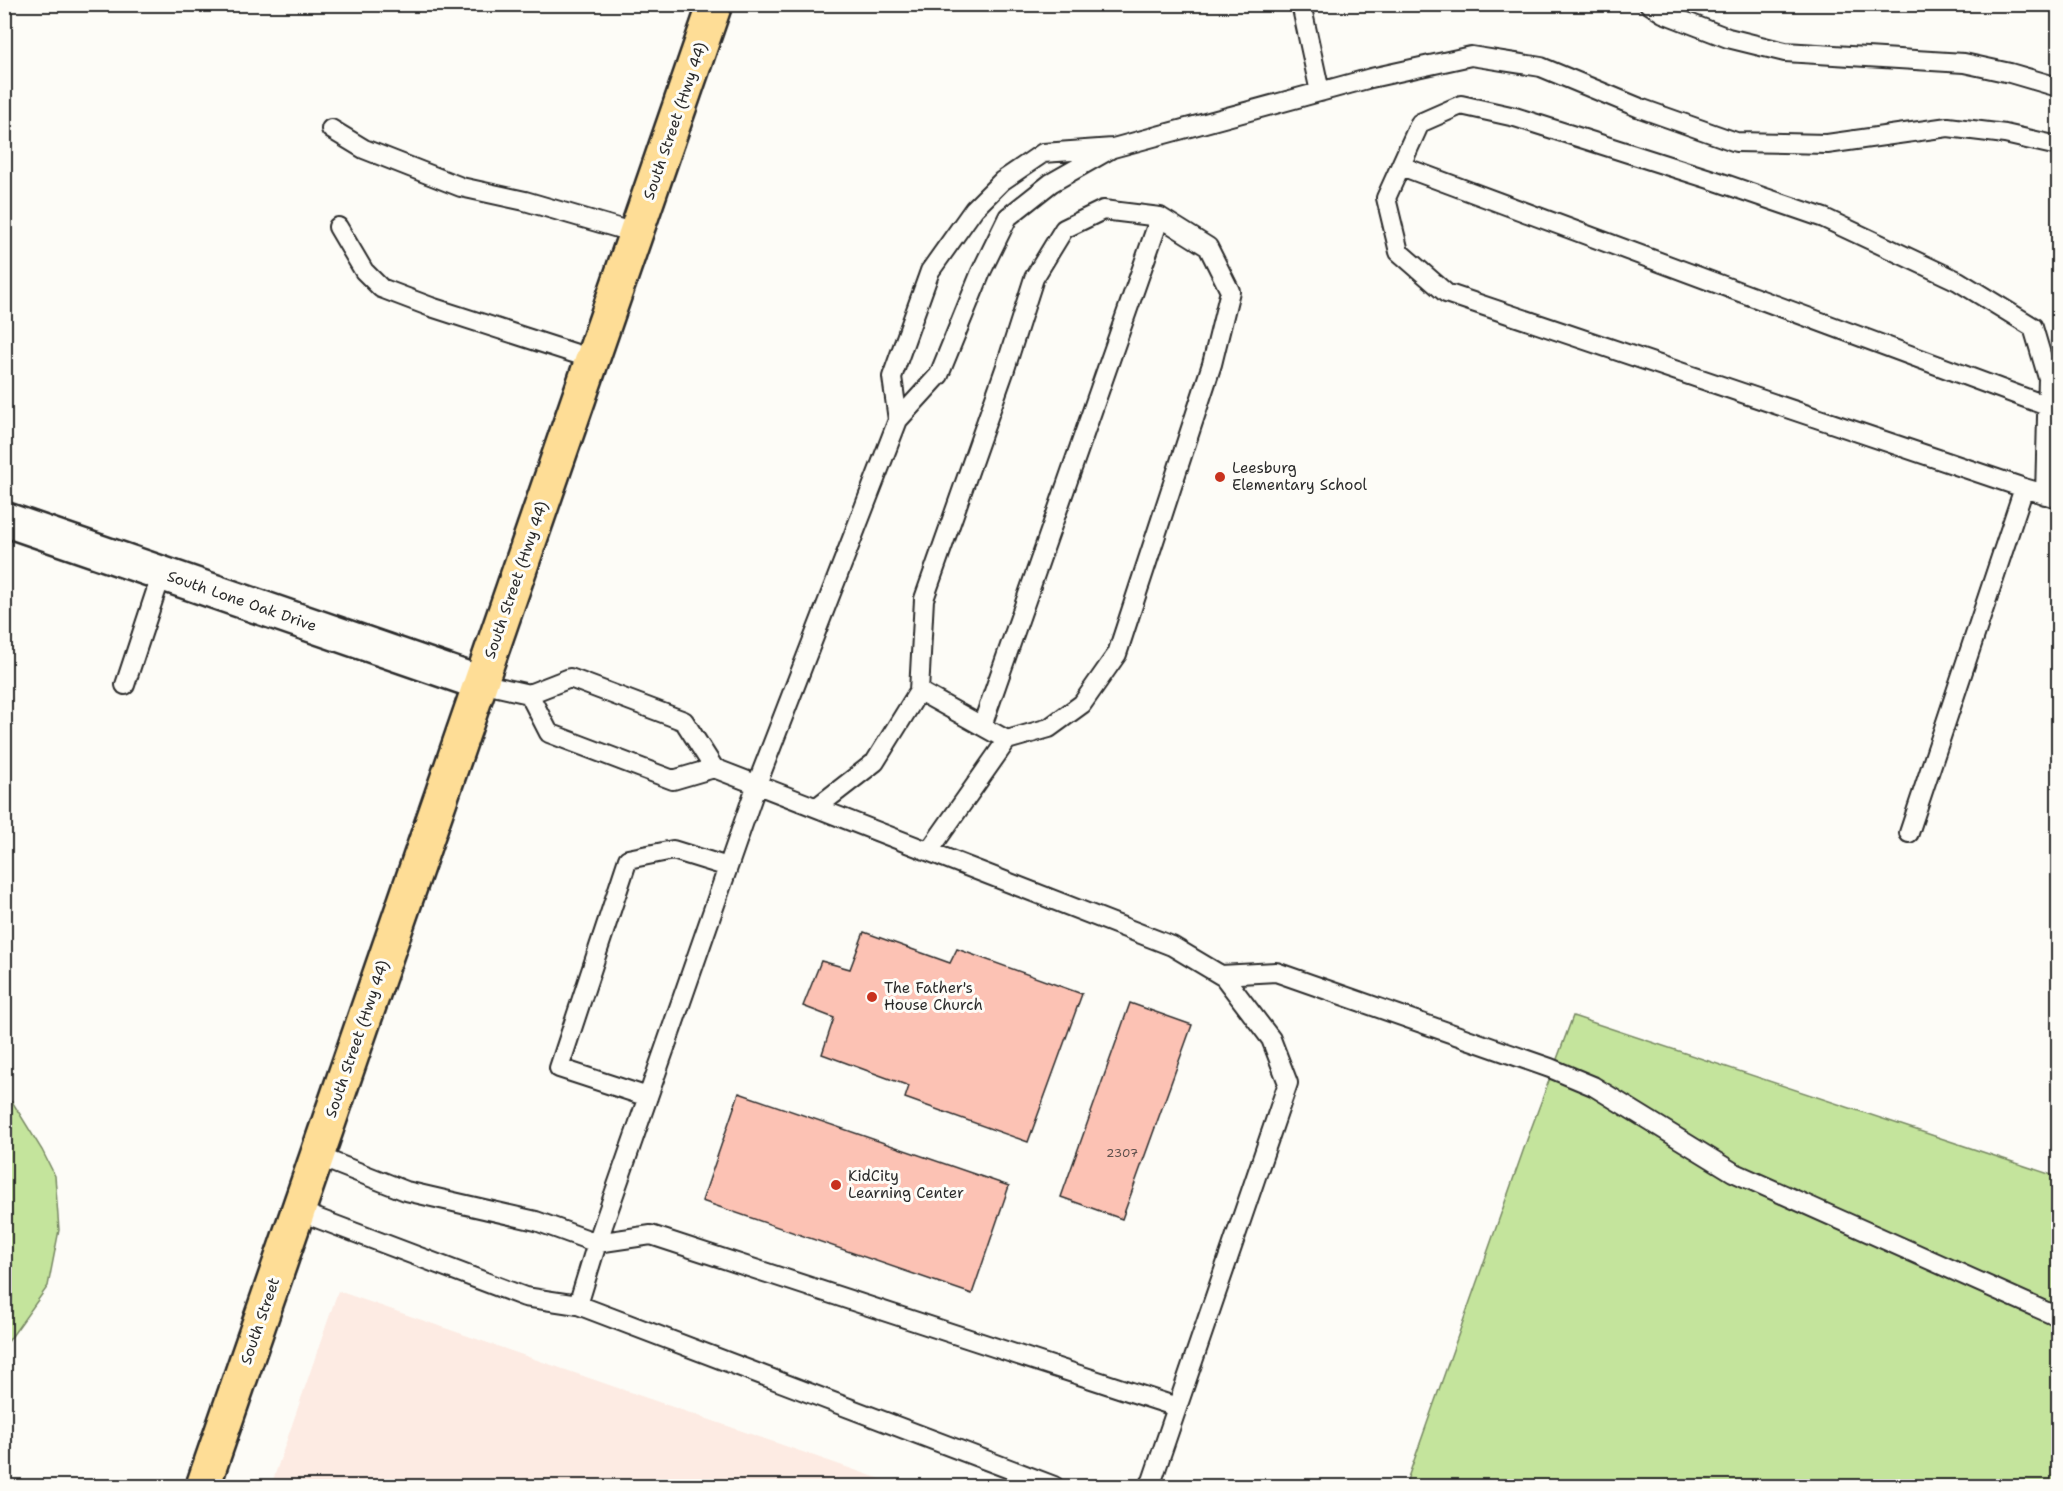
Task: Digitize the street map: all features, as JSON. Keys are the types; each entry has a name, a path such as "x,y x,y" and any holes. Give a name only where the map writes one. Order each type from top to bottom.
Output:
{"main road":[{"name":"South Street (Hwy 44)","path":"317,1156 715,4"},
{"name":"South Street","path":"203,1486 317,1156"}],"street":[{"name":"South Lone Oak Drive","path":"4,519 480,683"}],"lane":[{"path":"1300,4 1320,92"},
{"path":"1649,4 1663,13 1728,38 1785,52 1964,63 2058,87"},
{"path":"898,420 892,376 930,271 974,209 1002,181 1043,153 1113,148 1371,78 1471,56 1541,67 1640,108 1736,142 1827,144 1948,127 2005,134 2058,146"},
{"path":"1461,105 1515,117 1824,218 1958,281 2032,327 2048,378 2047,406 2052,496 1446,293 1399,252 1386,198 1401,166 1420,123 1461,105"},
{"path":"331,129 364,149 461,187 525,201 636,233"},
{"path":"578,1305 597,1243 757,783 898,420 939,375 981,273 1008,217 1051,183 1113,148"},
{"path":"1401,166 2047,406"},
{"path":"817,807 875,762 919,691 924,599 1002,380 1034,278 1064,229 1103,210 1160,217 1208,247 1230,291 1212,364 1117,654 1082,704 1049,728 1006,740 929,851"},
{"path":"981,726 1160,217"},
{"path":"338,227 364,271 381,288 431,307 592,358"},
{"path":"1909,833 2024,488"},
{"path":"125,685 162,573"},
{"path":"480,683 529,694 570,678 684,721 714,768"},
{"path":"919,691 1006,740"},
{"path":"529,694 549,733 673,780 714,768 757,783 1172,946 1221,975 1271,1039 1288,1083 1178,1407 1152,1481 1148,1486"},
{"path":"648,1097 559,1068 628,859 673,850 728,867"},
{"path":"1221,975 1276,972 1550,1068 1593,1086 1733,1172 2058,1317"},
{"path":"317,1156 406,1191 536,1221 597,1243 651,1235 1178,1407"},
{"path":"298,1211 525,1297 578,1305 1054,1486"}],"shaded area":[{"path":"338,1291 901,1486 271,1486"}],"green space":[{"path":"1573,1016 2058,1177 2058,1486 1405,1486"},
{"path":"5,1097 13,1103 55,1176 59,1230 48,1286 5,1346"}],"building":[{"path":"864,932 950,963 957,949 1082,994 1028,1142 905,1098 909,1086 822,1054 834,1018 803,1006 821,961 850,969"},
{"path":"1130,1003 1192,1025 1122,1219 1061,1197"},
{"path":"739,1093 1009,1186 972,1294 702,1201"}],"place":[{"name":"Leesburg Elementary School","path":"1220,477"},
{"name":"The Father's House Church","path":"872,997"},
{"name":"KidCity Learning Center","path":"836,1185"}]}
